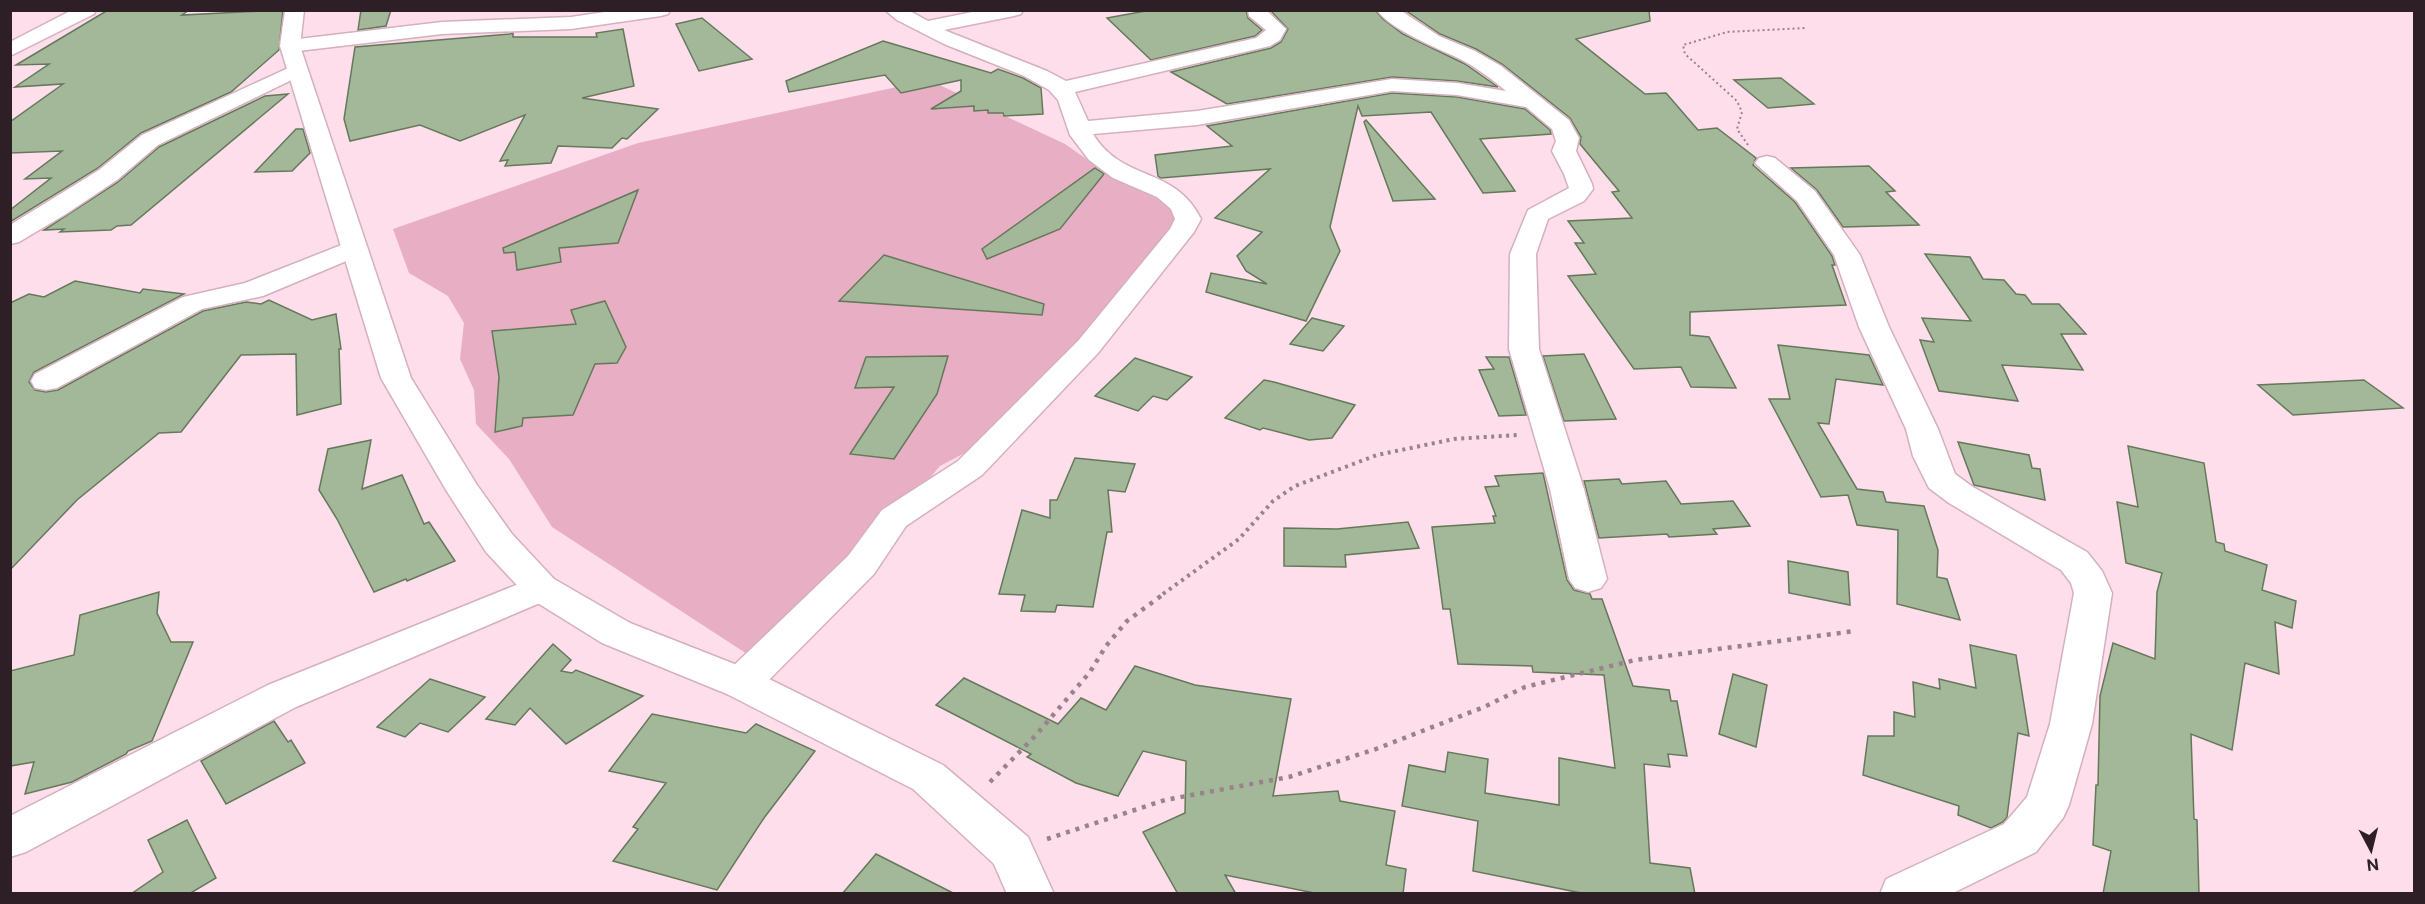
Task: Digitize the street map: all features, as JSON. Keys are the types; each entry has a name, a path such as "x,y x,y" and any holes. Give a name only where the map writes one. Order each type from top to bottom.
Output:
{"street":[{"path":"10,50 87,10"},
{"path":"295,10 293,58 396,378 463,489 500,543 542,588 616,633 741,683 928,777 1012,851 1031,894"},
{"path":"10,236 57,209 108,175 150,140 293,58 442,28 571,23 661,10"},
{"path":"741,683 861,565 894,518 970,468 1088,347 1181,232 1188,219 1184,206 1153,184 1112,168 1091,150 1079,129 1070,98 1061,89 1026,69 958,44 894,10"},
{"path":"928,27 1014,10"},
{"path":"1386,10 1432,40 1494,70 1561,125 1567,135 1568,145 1564,151 1581,179 1581,189 1575,196 1537,215 1523,254 1524,349 1528,371 1576,523 1588,579"},
{"path":"1061,89 1263,42 1273,36 1276,30 1256,12"},
{"path":"1079,129 1197,118 1392,86 1457,89 1532,102"},
{"path":"1767,163 1806,196 1847,255 1874,327 1922,429 1930,456 1941,480 1961,495 2074,561 2090,580 2093,593 2071,724 2047,805 2020,838 1903,894"},
{"path":"46,381 194,303 253,290 354,248"},
{"path":"10,838 282,696 542,588"}],"path":[{"path":"1767,163 1737,129 1742,112 1737,101 1685,54 1683,45 1710,36 1752,30 1806,28"},
{"path":"964,809 1036,735 1090,672 1106,646 1127,621 1239,539 1273,501 1295,486 1377,455 1454,439 1549,434"},
{"path":"1012,851 1165,800 1288,777 1441,724 1525,687 1635,660 1855,631"}],"shaded area":[{"path":"929,80 1065,144 1095,165 1149,184 1188,215 1025,421 940,466 767,667 552,527 509,459 476,424 474,390 460,359 464,323 448,296 409,273 393,229 638,143"}],"building":[{"path":"108,10 189,10 182,15 283,10 279,50 231,92 141,133 98,168 10,222 10,210 51,178 25,179 62,151 10,153 10,122 63,84 15,87 49,64 16,65"},
{"path":"361,10 391,10 386,26 358,30"},
{"path":"1151,10 1246,10 1248,18 1262,30 1255,36 1151,60 1107,18"},
{"path":"1270,10 1375,10 1403,34 1465,64 1498,87 1457,81 1392,77 1227,104 1171,72 1271,48 1281,42 1288,29"},
{"path":"1405,10 1649,10 1650,21 1576,39 1645,94 1666,93 1698,130 1717,128 1756,158 1753,165 1795,202 1832,256 1835,265 1832,265 1846,305 1690,312 1690,335 1709,337 1736,388 1691,387 1681,367 1634,369 1568,276 1596,274 1575,243 1584,243 1568,221 1632,218 1612,192 1619,191 1580,144 1581,137 1570,118 1502,64 1476,49 1440,34"},
{"path":"702,18 752,59 699,71 676,24"},
{"path":"623,29 634,86 582,98 658,109 627,139 622,138 612,148 558,146 551,163 505,166 508,160 500,161 525,115 460,141 420,125 350,141 344,119 355,47 513,33 513,37 597,37 596,33"},
{"path":"883,41 991,73 998,69 1023,78 1041,88 1043,114 1004,116 1003,113 988,113 988,110 974,111 974,106 931,109 961,91 961,80 901,93 885,75 789,92 786,81"},
{"path":"1781,78 1814,104 1768,108 1734,80"},
{"path":"1392,93 1457,97 1525,109 1550,130 1551,134 1480,139 1515,191 1483,193 1431,112 1362,116 1358,106 1330,227 1340,251 1306,321 1206,292 1211,273 1267,284 1246,271 1237,256 1262,232 1215,218 1270,169 1161,178 1158,176 1155,155 1232,146 1207,126"},
{"path":"288,94 131,225 117,226 111,230 60,232 64,229 44,230 118,182 159,147 265,96"},
{"path":"1366,120 1435,199 1393,201 1364,122"},
{"path":"296,129 303,129 310,153 292,171 255,172"},
{"path":"1869,166 1895,191 1886,192 1919,225 1843,227 1817,190 1791,168"},
{"path":"1095,168 1104,174 1060,229 987,259 982,249"},
{"path":"638,190 618,243 559,248 561,262 517,270 515,252 504,253 503,248"},
{"path":"1925,254 1970,257 1983,279 2004,280 2016,294 2025,295 2032,304 2059,304 2086,334 2061,334 2083,370 2002,365 2018,401 1939,391 1920,340 1934,342 1922,318 1971,321"},
{"path":"884,255 1044,304 1042,315 839,301"},
{"path":"75,281 140,293 143,289 184,294 34,372 29,382 35,390 46,392 58,390 203,311 246,302 261,304 269,300 312,320 336,314 341,349 339,349 341,404 297,415 296,354 241,355 181,432 159,433 77,500 10,570 10,303 29,294 44,297"},
{"path":"605,301 626,347 617,363 595,364 573,415 523,418 522,426 495,432 499,377 492,331 576,324 571,310"},
{"path":"1312,318 1344,326 1323,351 1290,344"},
{"path":"1778,345 1869,355 1883,385 1836,379 1829,424 1818,423 1857,489 1883,492 1886,502 1924,506 1938,550 1937,577 1947,579 1960,620 1897,604 1898,530 1857,525 1848,495 1821,497 1769,399 1790,399"},
{"path":"1584,354 1616,419 1564,421 1543,356"},
{"path":"948,356 937,394 894,459 850,454 894,387 855,388 866,357"},
{"path":"1486,357 1509,357 1526,415 1499,416 1479,370 1494,369"},
{"path":"1135,358 1192,377 1167,400 1153,396 1138,411 1095,396"},
{"path":"1264,380 1355,405 1332,438 1309,440 1263,428 1260,430 1225,418"},
{"path":"2364,380 2403,408 2293,415 2258,385"},
{"path":"371,440 362,489 402,475 424,524 429,522 455,561 374,592 337,519 319,490 328,449"},
{"path":"1958,442 2029,455 2032,468 2040,469 2045,500 1974,485"},
{"path":"2128,446 2204,463 2216,542 2224,544 2225,551 2267,565 2262,590 2296,601 2292,628 2275,622 2279,674 2245,663 2232,750 2191,734 2199,894 2103,894 2111,851 2093,845 2096,785 2098,785 2100,696 2113,643 2155,659 2157,592 2162,573 2126,563 2117,502 2138,507"},
{"path":"1075,458 1135,464 1125,492 1108,490 1112,532 1107,532 1093,607 1057,605 1055,612 1021,611 1025,595 999,594 1022,510 1050,518 1050,500 1057,500"},
{"path":"1543,473 1567,580 1574,590 1590,594 1592,599 1602,599 1633,686 1669,690 1671,701 1677,701 1687,756 1668,754 1670,767 1644,764 1650,863 1690,868 1695,894 1586,894 1473,871 1478,821 1402,806 1409,765 1445,772 1448,752 1488,759 1485,793 1559,805 1559,758 1615,768 1604,675 1533,672 1532,666 1458,664 1450,609 1443,609 1432,527 1495,523 1493,516 1496,516 1485,487 1499,486 1495,476"},
{"path":"1619,479 1622,484 1666,481 1681,504 1733,501 1750,526 1713,529 1717,534 1599,538 1584,481"},
{"path":"1408,522 1419,548 1345,555 1346,567 1284,566 1284,528 1337,529"},
{"path":"1788,561 1848,572 1850,605 1789,593"},
{"path":"159,592 157,613 171,642 193,642 152,741 128,751 72,782 25,794 34,762 10,766 10,671 74,655 80,615"},
{"path":"553,644 571,660 561,671 572,673 576,670 643,696 566,744 530,708 515,725 486,719"},
{"path":"1970,645 2016,655 2029,736 2018,733 2007,817 2003,822 1991,828 1958,815 1959,806 1863,775 1868,736 1894,736 1894,712 1915,717 1913,682 1940,689 1939,679 1976,688"},
{"path":"1135,666 1195,685 1291,699 1273,796 1338,791 1340,801 1395,811 1386,865 1406,869 1403,894 1319,894 1225,875 1236,894 1178,894 1143,832 1185,813 1186,761 1143,751 1118,796 1076,783 1027,757 1031,754 936,705 964,678 1058,724 1081,698 1106,710"},
{"path":"1733,674 1767,685 1756,747 1719,734"},
{"path":"430,679 485,697 448,732 420,723 405,737 377,727"},
{"path":"652,714 746,733 756,724 815,751 764,818 717,890 613,861 638,829 633,827 666,783 609,771"},
{"path":"274,721 288,742 291,740 305,763 226,804 201,761"},
{"path":"187,820 216,878 189,894 131,894 163,872 148,840"},
{"path":"876,854 955,894 842,894"}]}
